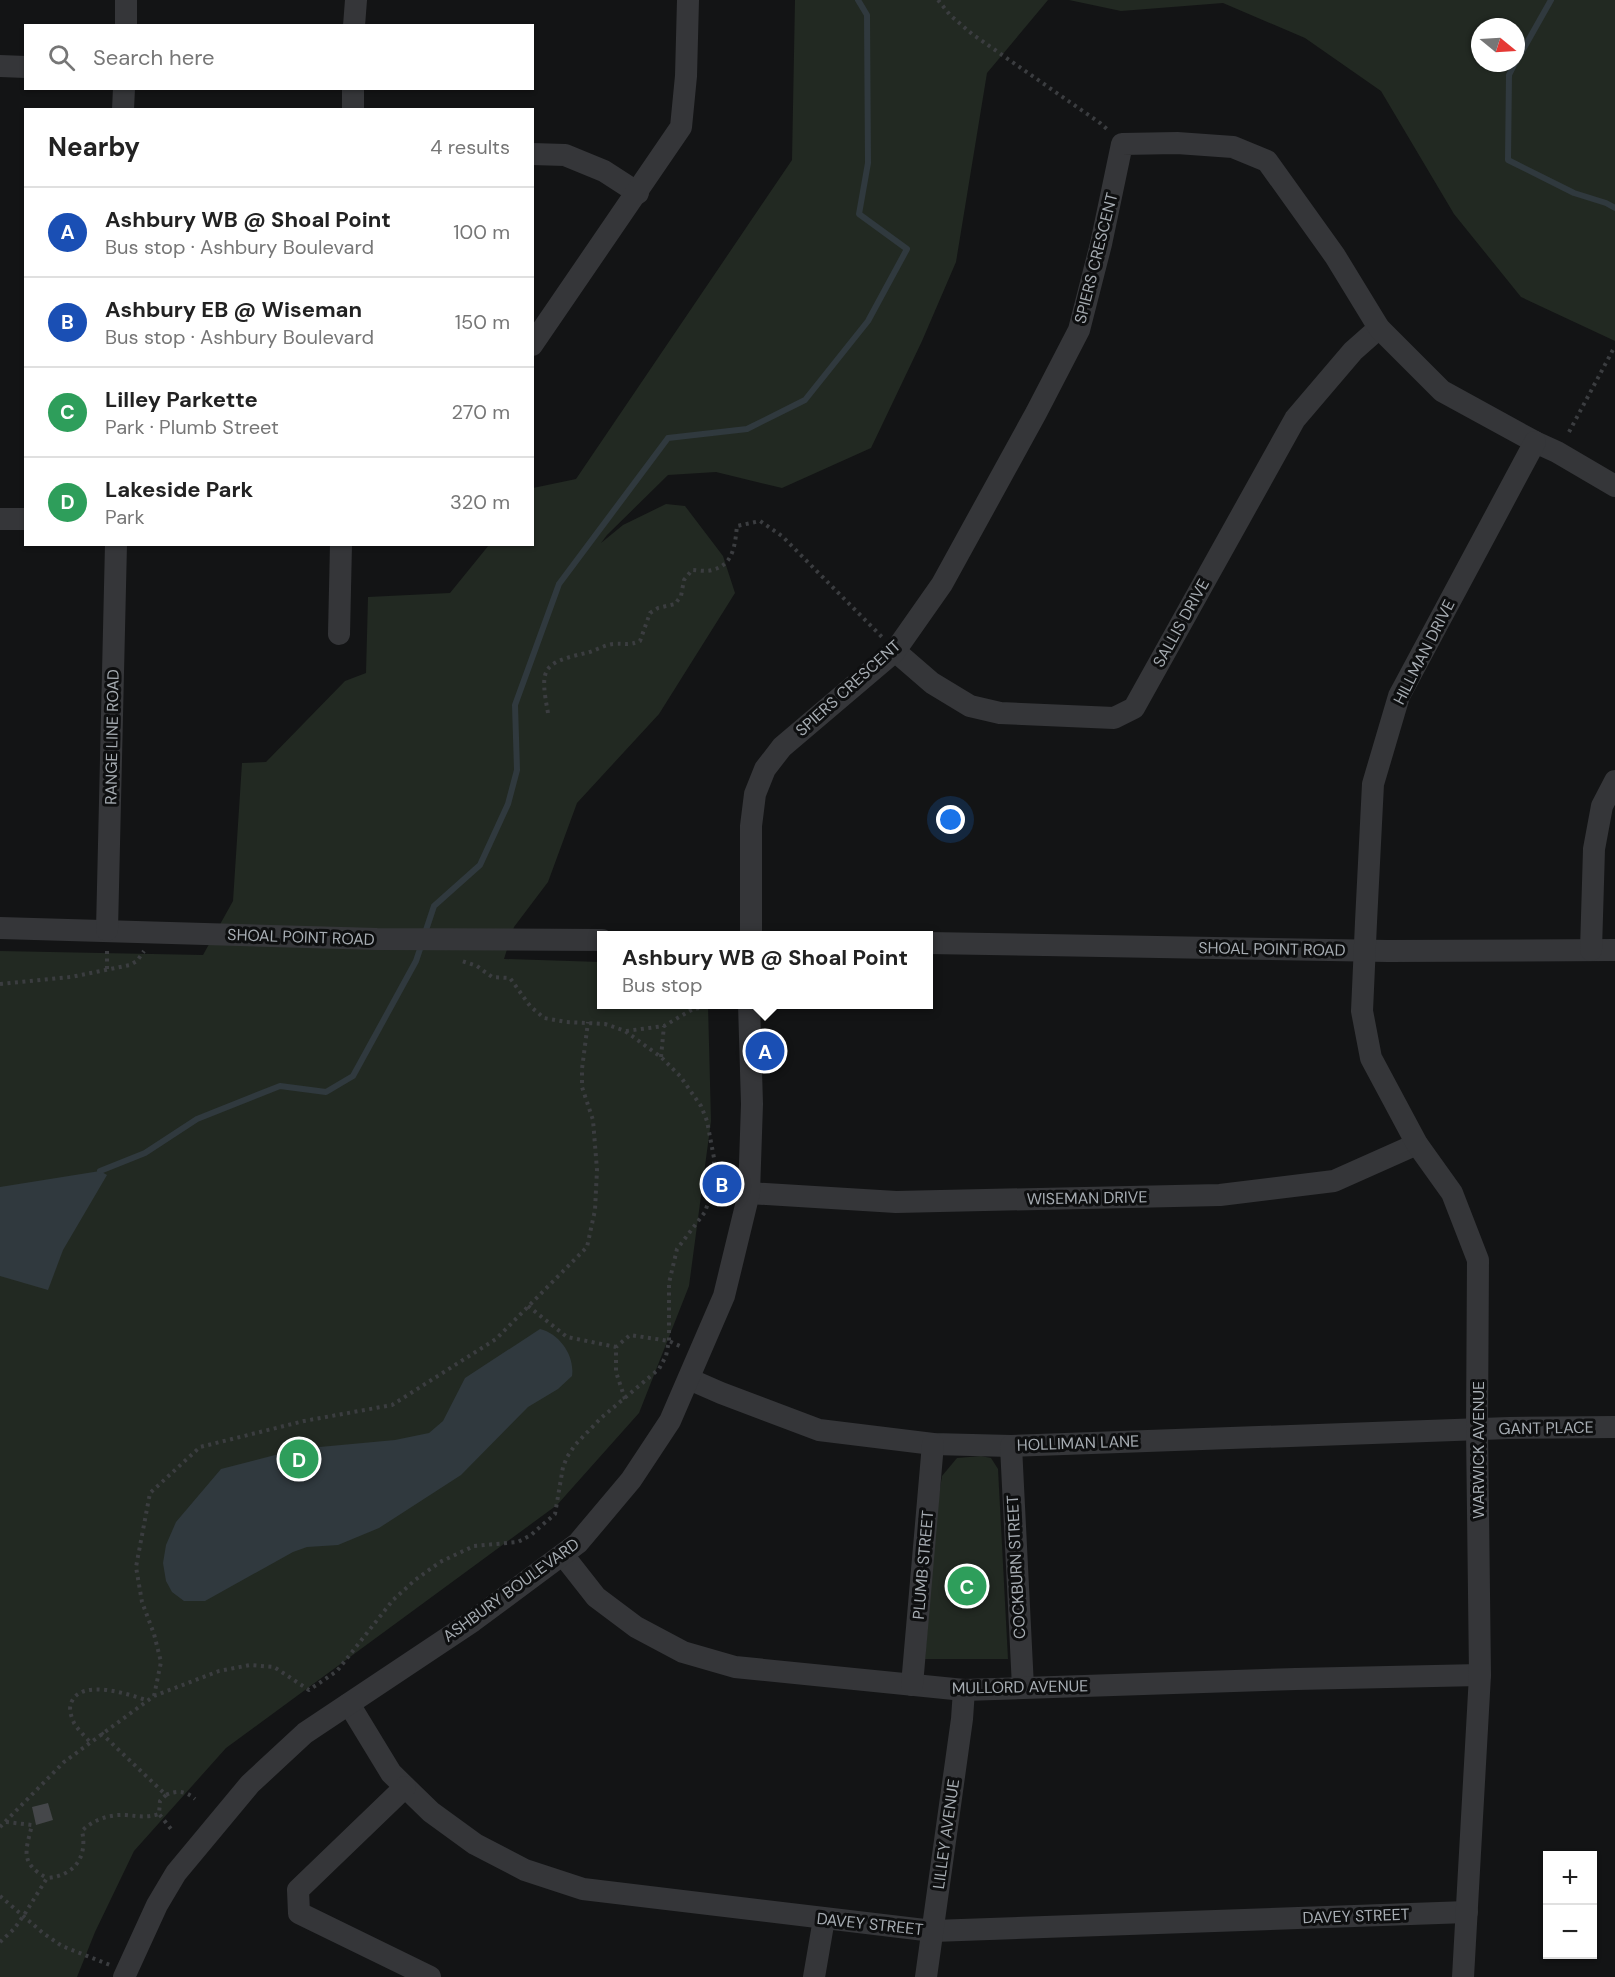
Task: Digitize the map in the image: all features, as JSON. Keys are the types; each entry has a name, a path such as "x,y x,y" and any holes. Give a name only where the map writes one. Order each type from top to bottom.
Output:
{"street":[{"path":"126,0 126,24"},
{"path":"354,24 356,0"},
{"path":"534,342 681,127 686,76 688,0"},
{"path":"0,66 24,67"},
{"path":"123,108 124,90"},
{"path":"353,90 353,108"},
{"path":"1122,144 1177,143 1233,147 1267,161 1335,256 1379,328 1442,391 1557,452 1615,486"},
{"name":"SPIERS CRESCENT","path":"751,931 752,826 755,794 765,769 782,747 895,651 942,584 1079,330 1101,244 1122,144"},
{"path":"534,154 565,155 604,171 638,193"},
{"name":"SALLIS DRIVE","path":"895,651 932,683 970,706 1000,713 1114,718 1134,708 1295,419 1353,351 1379,328"},
{"name":"HILLMAN DRIVE","path":"1365,950 1372,784 1399,696 1535,442"},
{"path":"0,519 24,519"},
{"name":"RANGE LINE ROAD","path":"107,930 116,546"},
{"path":"339,634 341,546"},
{"path":"1591,950 1594,849 1602,807 1615,780"},
{"name":"SHOAL POINT ROAD","path":"0,928 377,939 597,940"},
{"name":"SHOAL POINT ROAD","path":"933,943 1365,950 1615,950"},
{"name":"WARWICK AVENUE","path":"1365,950 1362,1011 1371,1058 1417,1144 1452,1193 1478,1260 1477,1429 1480,1675 1464,1977"},
{"name":"ASHBURY BOULEVARD","path":"125,1974 157,1905 176,1873 250,1784 305,1733 473,1621 578,1543 631,1480 670,1421 724,1296 749,1193 752,1104 749,1009"},
{"name":"WISEMAN DRIVE","path":"749,1193 896,1202 1220,1195 1334,1180 1417,1144"},
{"name":"HOLLIMAN LANE","path":"689,1379 819,1430 933,1444 1011,1446 1477,1429"},
{"name":"GANT PLACE","path":"1477,1429 1615,1427"},
{"name":"PLUMB STREET","path":"912,1686 933,1444"},
{"name":"COCKBURN STREET","path":"1011,1446 1023,1688"},
{"name":"MULLORD AVENUE","path":"563,1555 596,1597 636,1627 683,1652 735,1667 964,1690 1480,1675"},
{"name":"LILLEY AVENUE","path":"926,1977 962,1719 964,1690"},
{"name":"DAVEY STREET","path":"349,1704 392,1773 431,1812 475,1844 525,1870 583,1889 933,1931 1467,1912"},
{"path":"405,1787 298,1890 299,1912 430,1977"},
{"path":"814,1977 824,1919"}],"path":[{"path":"938,0 950,15 972,34 1100,123 1122,144"},
{"path":"1569,432 1615,346"},
{"path":"548,713 544,689 546,671 552,662 611,644 628,646 640,641 650,614 658,608 675,604 681,596 684,580 692,570 712,570 729,560 735,547 737,526 760,521 782,536 895,651"},
{"path":"0,1827 64,1761 154,1696 219,1671 250,1665 274,1667 309,1690 337,1671 378,1617 415,1580 440,1562 461,1551 484,1544 518,1542 531,1535 555,1514 567,1457 583,1436 659,1369 666,1356 669,1341 668,1300 672,1267 680,1244 705,1212 714,1185 716,1170 711,1138 701,1106 680,1076 661,1057 625,1031 588,1022 567,1022 544,1017 530,1006 510,978 492,977 477,966 455,960"},
{"path":"0,984 71,976 107,969"},
{"path":"625,1031 664,1026 693,1009"},
{"path":"154,1696 161,1662 142,1602 136,1567 150,1493 200,1447 304,1421 392,1405 496,1339 587,1247 595,1210 597,1170 593,1120 582,1087 588,1022"},
{"path":"661,1057 664,1026"},
{"path":"528,1306 567,1337 616,1347"},
{"path":"625,1399 616,1372 616,1347 630,1335 669,1341"},
{"path":"89,1742 75,1724 70,1713 71,1701 76,1694 83,1690 97,1689 127,1693 147,1700"},
{"path":"101,1733 166,1795"},
{"path":"171,1829 159,1814 160,1801 175,1791 195,1799"},
{"path":"5,1822 32,1826 26,1842 26,1855 34,1869 47,1878 69,1872 76,1865 83,1852 82,1831 92,1823 112,1816 143,1817 159,1814"},
{"path":"0,1942 14,1929 47,1878"},
{"path":"0,1896 43,1933 62,1946 125,1974"}],"shaded area":[{"path":"795,0 1048,0 987,73 956,262 922,341 871,448 782,488 716,472 668,475 601,543 623,525 666,504 685,506 723,556 735,593 659,714 577,803 548,882 514,927 504,959 597,962 597,1009 708,1009 711,1121 689,1286 639,1413 557,1505 226,1748 134,1851 95,1932 77,1977 0,1977 0,951 203,955 233,901 242,763 266,762 345,681 366,673 368,597 450,593 488,546 534,546 534,488 576,479 792,160"},
{"path":"1069,0 1615,0 1615,341 1521,297 1454,214 1381,91 1305,38 1223,3 1121,11"},
{"path":"100,1171 107,1175 63,1250 48,1290 0,1276 0,1187"},
{"path":"540,1329 554,1336 565,1347 571,1361 572,1376 558,1389 528,1407 461,1475 379,1528 338,1545 307,1547 293,1552 205,1601 184,1601 172,1592 166,1581 163,1563 166,1545 176,1522 221,1469 298,1449 395,1440 429,1433 443,1421 465,1378"},
{"path":"981,1456 991,1458 998,1469 1008,1659 925,1659 936,1513 942,1476 957,1458"}],"building":[{"path":"48,1803 53,1820 36,1825 32,1807"}],"waterway":[{"path":"425,933 434,906 480,865 508,804 517,770 515,705 559,584 668,438 747,429 805,400 868,321 907,249 859,214 868,163 867,15 858,0"},
{"path":"1525,46 1551,0"},
{"path":"1510,72 1508,160 1574,193 1615,208"},
{"path":"100,1171 145,1153 197,1119 280,1086 326,1092 353,1076 416,961 422,943"}],"place":[{"name":"Ashbury WB @ Shoal Point","path":"765,1051"},
{"name":"Ashbury EB @ Wiseman","path":"722,1184"},
{"name":"Lakeside Park","path":"299,1459"},
{"name":"Lilley Parkette","path":"967,1586"}]}
